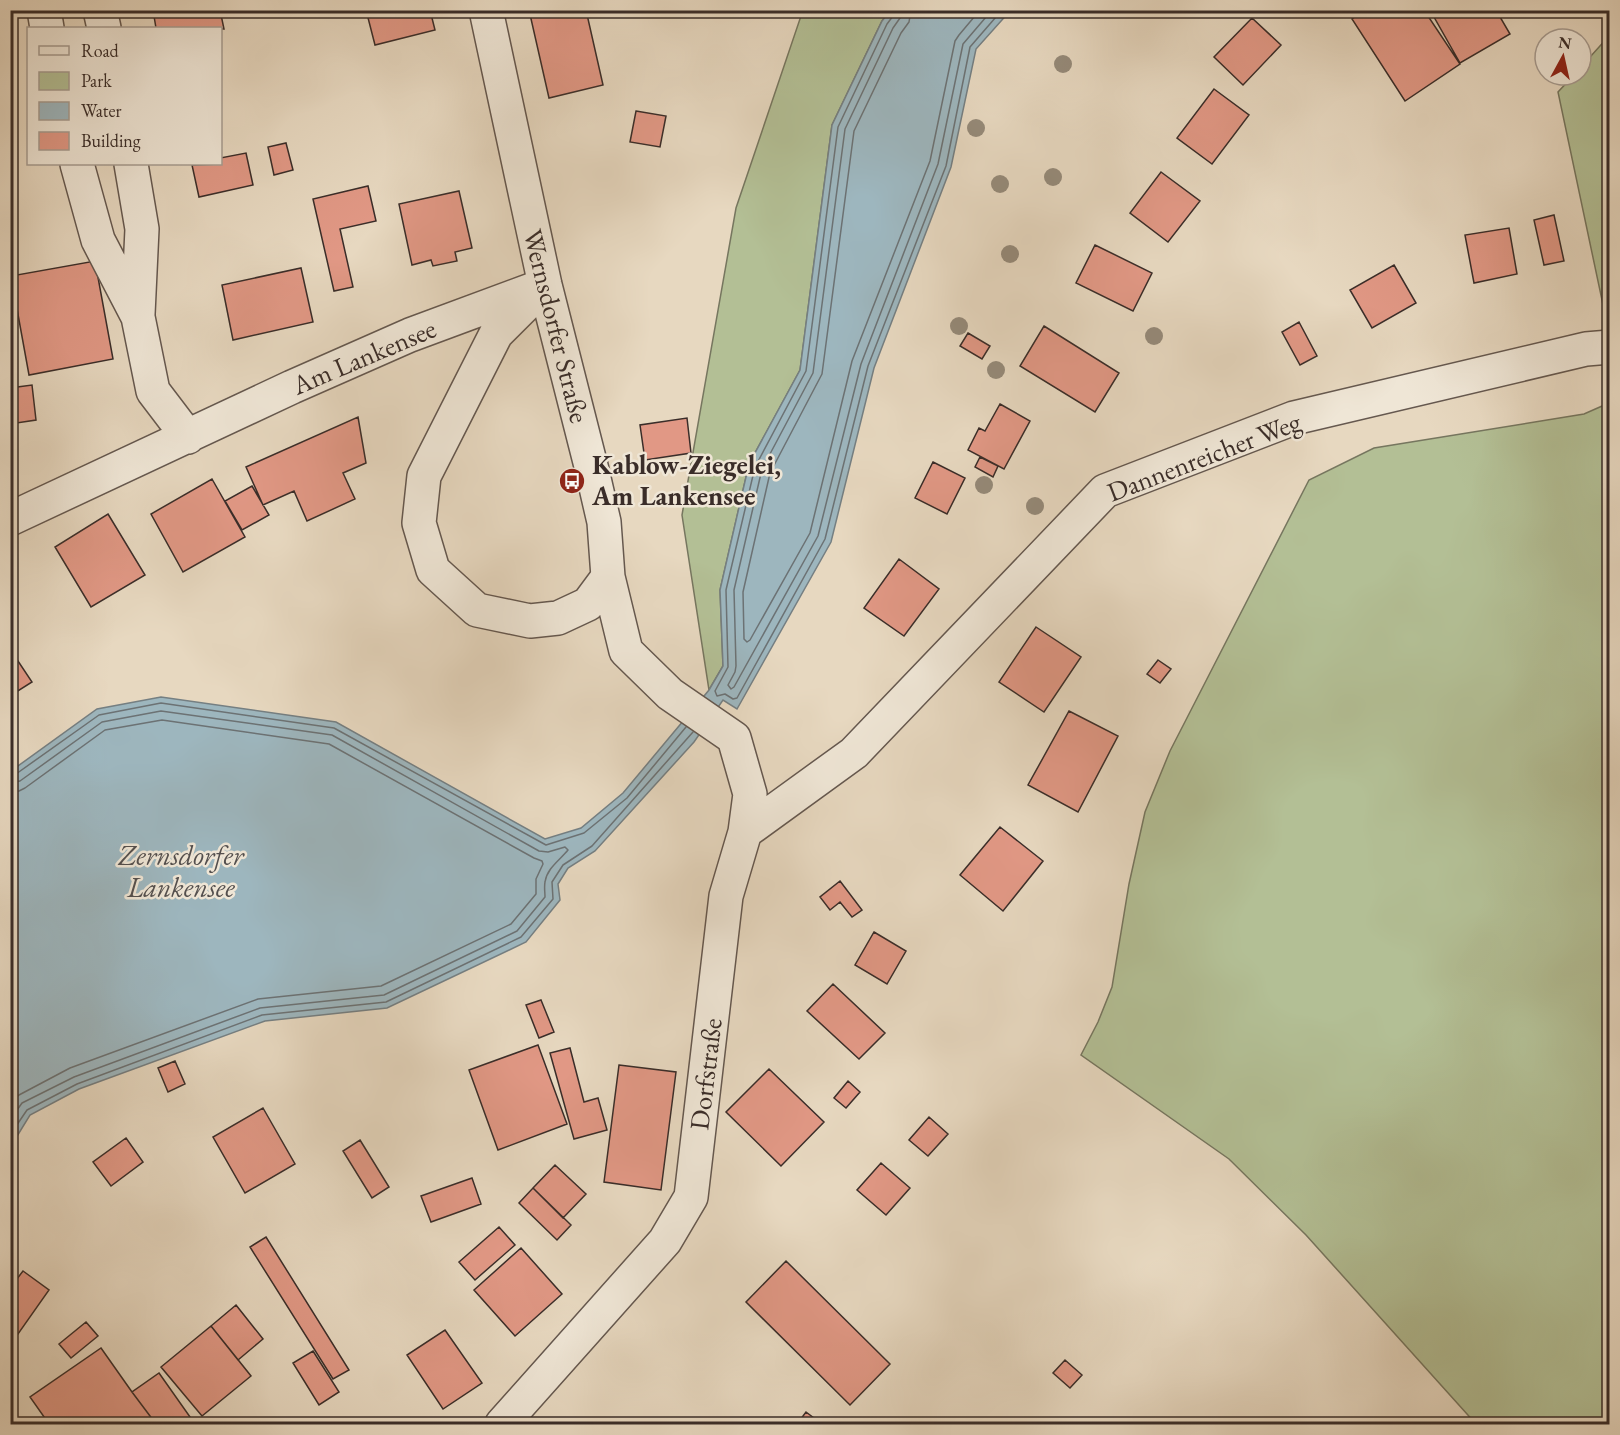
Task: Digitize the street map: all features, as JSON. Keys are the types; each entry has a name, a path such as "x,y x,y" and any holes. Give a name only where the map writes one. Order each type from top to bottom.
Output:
{"street":[{"path":"44,10 47,27"},
{"path":"100,10 104,27"},
{"name":"Wernsdorfer Straße","path":"486,10 545,285 604,522 608,577 626,651 670,694"},
{"path":"77,165 99,240 138,316"},
{"path":"131,165 142,229 138,316 153,392 188,437"},
{"path":"545,285 496,334 424,476 418,523 433,570 477,610 530,621 558,618 588,604 608,577"},
{"name":"Am Lankensee","path":"10,519 292,387 410,335 545,285"},
{"name":"Dannenreicher Weg","path":"745,832 854,753 1105,491 1294,418 1586,349 1610,346"},
{"name":"Dorfstraße","path":"502,1425 665,1241 691,1197 726,896 745,832 750,794 734,738 670,694"}],"green space":[{"path":"801,11 890,11 882,21 832,125 800,370 749,464 720,590 723,666 709,690 682,515 736,208"},
{"path":"1609,36 1609,320 1606,319 1558,92 1563,87 1593,87 1593,54"},
{"path":"1609,403 1609,1424 1476,1424 1306,1235 1229,1159 1081,1055 1112,987 1129,884 1145,812 1170,751 1309,480 1374,448 1584,414"}],"water":[{"name":"Zernsdorfer Lankensee","path":"890,11 1010,11 976,49 951,167 874,368 831,542 737,709 723,700 694,742 595,851 568,868 558,884 560,900 526,942 387,1008 265,1021 79,1089 30,1115 11,1146 11,771 97,709 161,697 336,722 545,839 581,828 623,793 709,690 723,666 720,590 749,464 800,370 832,125 882,21"}],"building":[{"path":"153,10 220,10 224,29 222,27 156,27"},
{"path":"366,10 430,10 435,30 375,45"},
{"path":"529,10 586,10 603,85 549,98"},
{"path":"1365,10 1395,10 1399,17 1409,10 1424,10 1460,64 1405,101 1352,19"},
{"path":"1445,10 1496,10 1510,34 1460,63 1434,17"},
{"path":"1252,18 1281,45 1243,85 1214,57"},
{"path":"1214,89 1249,115 1212,164 1177,138"},
{"path":"636,111 666,116 660,147 630,142"},
{"path":"286,143 293,170 274,175 268,147"},
{"path":"246,153 253,185 199,197 192,165 222,165 222,158"},
{"path":"1161,172 1200,201 1168,242 1130,213"},
{"path":"368,186 376,221 340,229 353,287 334,291 313,199"},
{"path":"459,191 472,248 455,252 457,261 433,266 431,260 412,265 399,204"},
{"path":"1554,215 1564,261 1544,265 1534,220"},
{"path":"1509,228 1517,274 1474,283 1465,235"},
{"path":"1095,245 1152,273 1133,311 1076,283"},
{"path":"95,261 113,359 29,375 11,276"},
{"path":"1394,265 1416,303 1372,328 1350,290"},
{"path":"301,268 313,322 233,340 222,285"},
{"path":"1299,322 1317,356 1300,365 1282,332"},
{"path":"1044,326 1119,373 1095,412 1020,366"},
{"path":"968,333 990,346 982,359 960,346"},
{"path":"32,385 36,420 10,424 10,388"},
{"path":"1000,404 1030,421 1004,469 968,450 979,428 985,431"},
{"path":"358,417 366,463 343,473 355,499 307,521 294,491 263,505 246,467"},
{"path":"687,418 691,453 645,460 640,425"},
{"path":"980,457 998,466 993,477 975,467"},
{"path":"933,462 965,478 947,514 915,498"},
{"path":"212,479 245,537 183,572 151,514"},
{"path":"252,486 269,515 242,530 225,501"},
{"path":"108,514 145,575 91,607 55,547"},
{"path":"899,559 939,589 904,636 864,608"},
{"path":"1036,627 1081,657 1044,712 999,682"},
{"path":"10,649 32,682 10,696"},
{"path":"1158,660 1171,669 1160,683 1147,674"},
{"path":"1069,711 1118,736 1078,812 1028,785"},
{"path":"1000,827 1043,861 1003,911 960,875"},
{"path":"840,881 862,910 852,917 840,902 830,910 820,897"},
{"path":"874,932 906,951 887,984 855,965"},
{"path":"833,984 885,1033 859,1059 807,1011"},
{"path":"541,1000 554,1032 539,1038 526,1005"},
{"path":"538,1045 567,1124 498,1150 469,1070"},
{"path":"570,1048 584,1102 598,1098 607,1130 574,1139 550,1053"},
{"path":"175,1061 185,1084 168,1092 158,1068"},
{"path":"619,1065 676,1072 661,1190 604,1182"},
{"path":"769,1069 824,1122 781,1166 726,1112"},
{"path":"848,1081 860,1092 846,1108 834,1098"},
{"path":"263,1108 295,1164 245,1193 213,1137"},
{"path":"929,1117 948,1134 928,1156 909,1140"},
{"path":"126,1138 143,1162 111,1186 93,1162"},
{"path":"360,1140 389,1187 372,1198 343,1151"},
{"path":"881,1163 910,1188 886,1215 857,1190"},
{"path":"555,1165 586,1194 563,1218 533,1188"},
{"path":"472,1178 481,1204 431,1222 421,1196"},
{"path":"533,1188 571,1225 557,1240 519,1203"},
{"path":"499,1227 515,1245 475,1280 459,1262"},
{"path":"266,1237 349,1370 333,1379 250,1247"},
{"path":"521,1248 562,1294 515,1336 474,1290"},
{"path":"786,1261 890,1364 850,1405 746,1302"},
{"path":"23,1271 49,1290 18,1334 10,1328 10,1288"},
{"path":"236,1305 263,1339 238,1360 211,1326"},
{"path":"86,1322 98,1336 71,1358 59,1344"},
{"path":"211,1326 251,1376 202,1416 161,1367"},
{"path":"445,1330 482,1383 443,1409 407,1355"},
{"path":"101,1348 156,1424 49,1424 30,1397"},
{"path":"313,1351 339,1392 319,1405 293,1363"},
{"path":"1065,1360 1082,1375 1070,1388 1053,1373"},
{"path":"159,1373 195,1424 156,1424 132,1392"},
{"path":"806,1412 822,1424 797,1424"}],"place":[{"name":"Kablow-Ziegelei, Am Lankensee","path":"572,481"}]}
